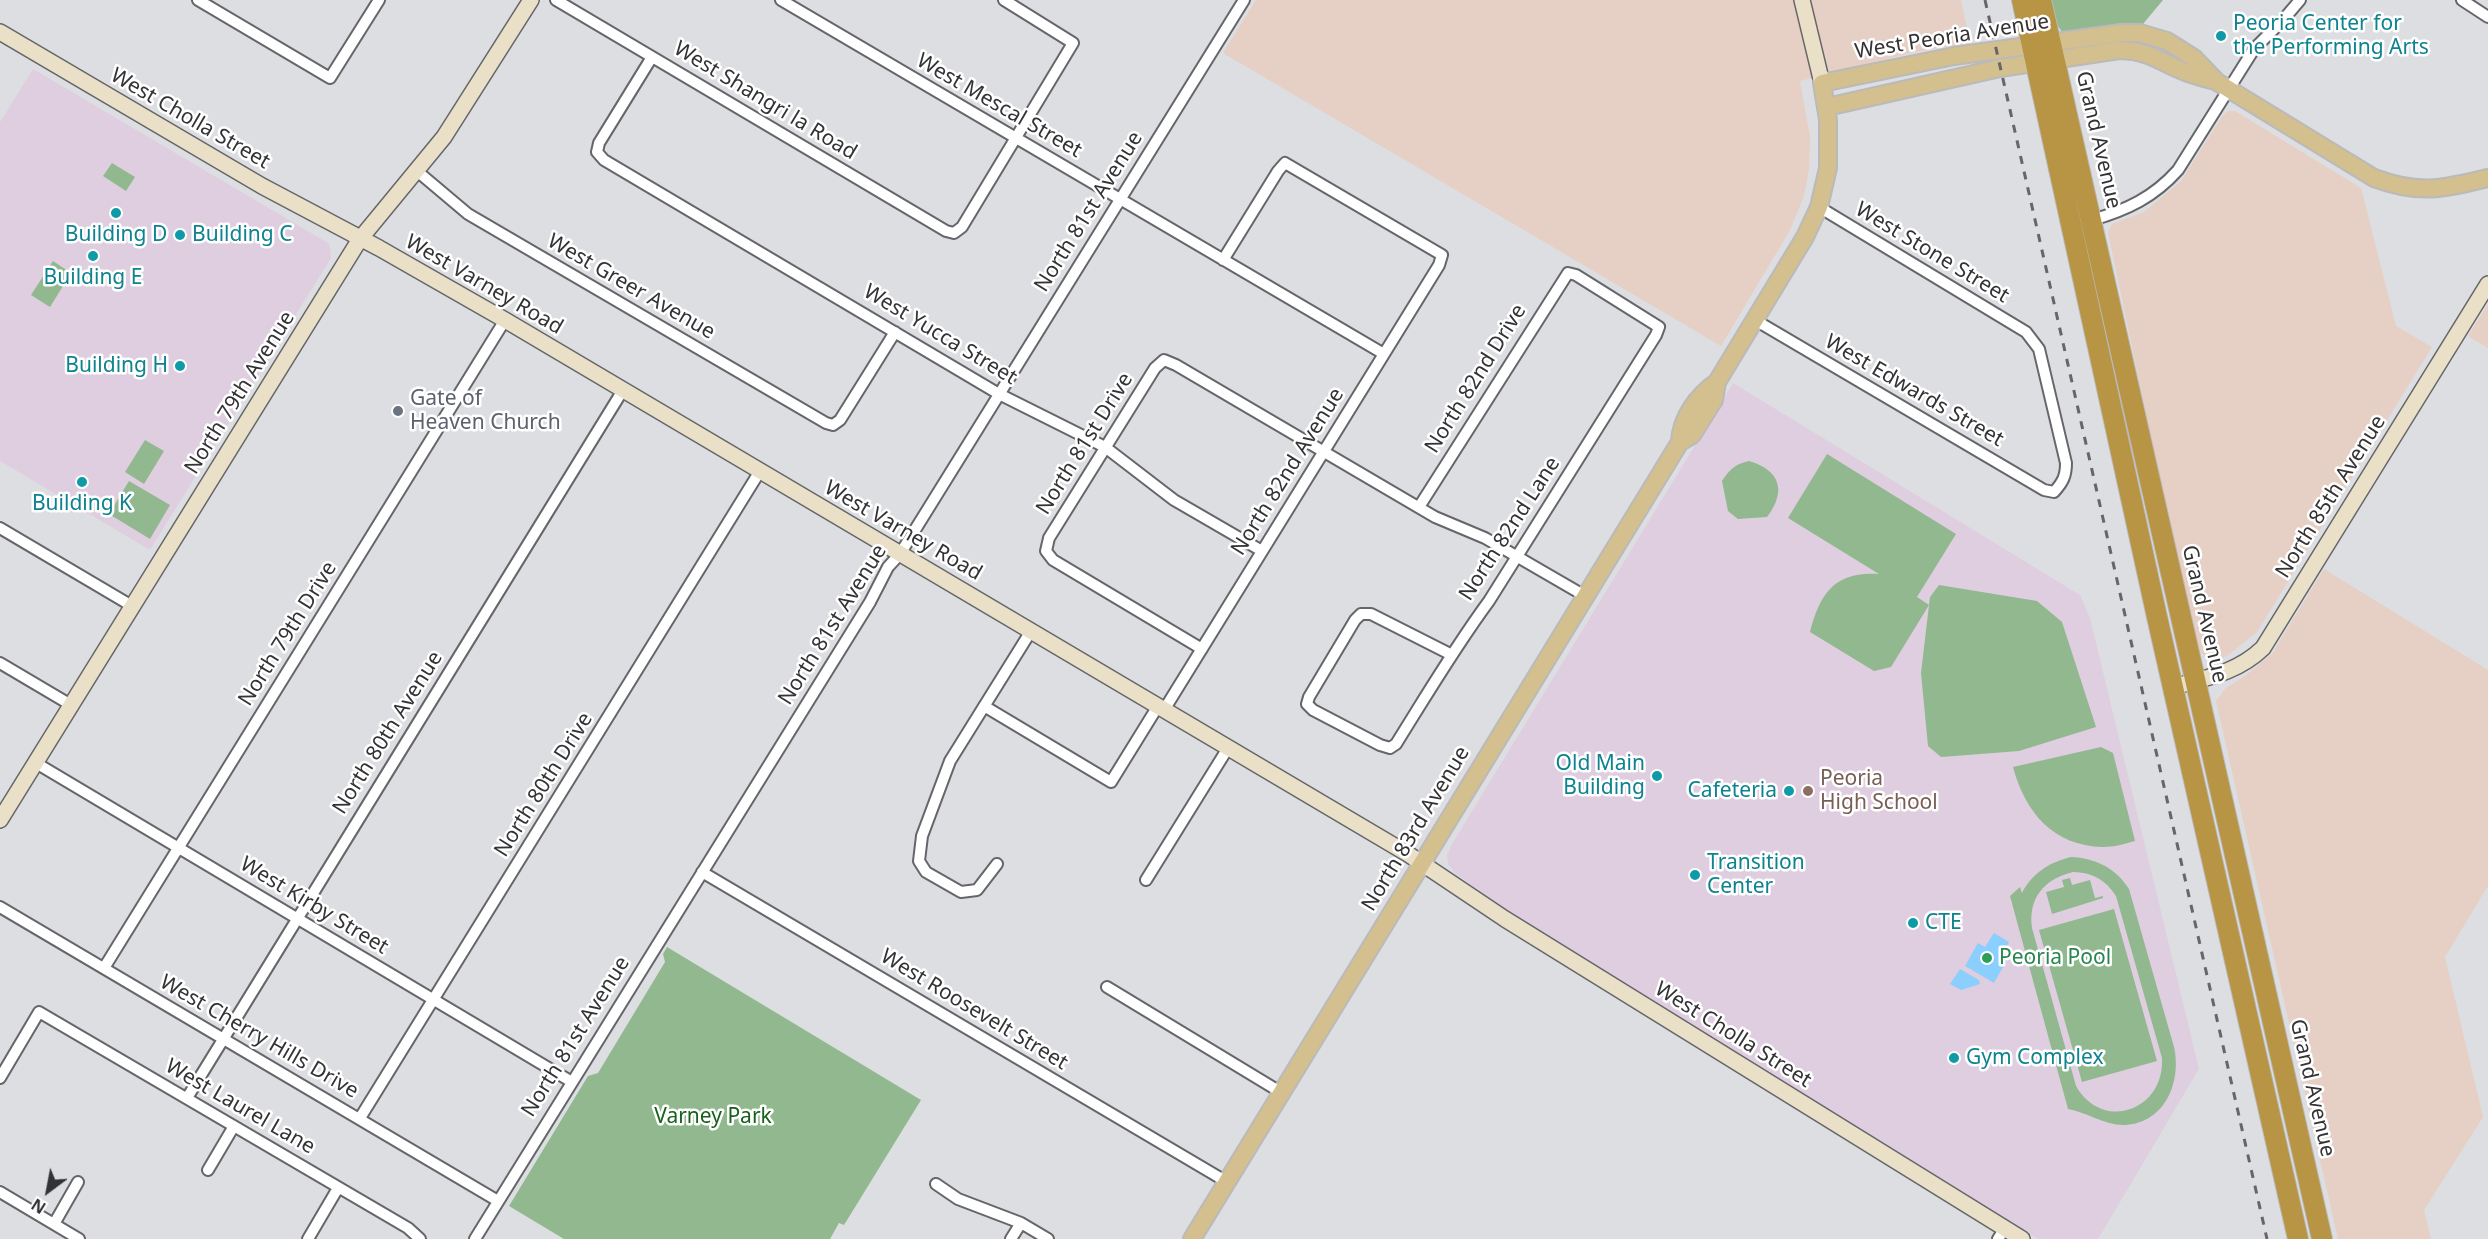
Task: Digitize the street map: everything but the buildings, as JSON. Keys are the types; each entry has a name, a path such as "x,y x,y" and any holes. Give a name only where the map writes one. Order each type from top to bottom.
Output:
{"highway":[{"name":"Grand Avenue","path":"2022,0 2044,53 2092,220 2194,681 2322,1239"},
{"name":"Grand Avenue","path":"2041,0 2044,53 2100,361 2298,1239"},
{"path":"2100,361 2122,355"},
{"path":"2221,897 2244,895"}],"main road":[{"name":"West Peoria Avenue","path":"1825,95 1954,56 2136,51 2223,85 2367,174 2388,183 2429,190 2488,177"},
{"name":"West Peoria Avenue","path":"1825,95 2000,68 2044,53"},
{"name":"North 83rd Avenue","path":"1192,1239 1680,442 1692,435 1714,400 1717,382 1805,237 1818,207 1828,168 1825,95"}],"street":[{"path":"198,0 330,78 379,0"},
{"name":"North 79th Avenue","path":"0,820 360,239 453,125 531,0"},
{"name":"West Shangri la Road","path":"556,0 946,231 954,233 962,227 1016,139"},
{"name":"West Mescal Street","path":"781,0 1384,354"},
{"path":"1004,0 1073,43 1016,139"},
{"name":"North 81st Avenue","path":"474,1239 870,602 888,567 900,554 1244,0"},
{"path":"1802,0 1825,95"},
{"path":"2092,220 2142,201 2166,183 2178,170 2223,85 2300,0"},
{"path":"2462,0 2488,17"},
{"name":"West Cholla Street","path":"0,32 262,186 360,239"},
{"name":"West Yucca Street","path":"652,57 599,143 597,153 604,160 999,394 1105,447 1174,500 1262,551"},
{"name":"North 82nd Avenue","path":"984,706 1112,782 1202,649 1439,265 1442,255 1285,163 1223,260"},
{"name":"West Greer Avenue","path":"417,171 468,214 815,417 833,424 840,420 895,332"},
{"name":"West Stone Street","path":"1818,207 2026,332 2039,349 2066,463 2066,474 2054,492"},
{"name":"West Varney Road","path":"360,239 505,320 1423,863"},
{"name":"North 82nd Drive","path":"1419,507 1562,279 1568,273 1576,275 1659,327"},
{"name":"North 85th Avenue","path":"2173,687 2242,665 2254,657 2269,640 2488,284"},
{"name":"North 79th Drive","path":"104,968 505,320"},
{"name":"West Edwards Street","path":"1755,320 2044,490 2054,492"},
{"name":"North 82nd Lane","path":"1452,655 1371,614 1361,614 1349,630 1307,704 1313,710 1390,748 1396,744 1518,556 1659,327"},
{"name":"North 81st Drive","path":"1202,649 1053,560 1046,552 1049,538 1155,368 1164,360 1323,452"},
{"name":"North 80th Avenue","path":"188,1098 623,390"},
{"path":"1323,452 1419,507 1518,556 1585,596"},
{"name":"North 80th Drive","path":"360,1118 760,471"},
{"path":"0,528 132,606"},
{"path":"997,864 977,890 969,893 952,888 926,872 919,861 922,836 943,775 1031,631"},
{"path":"0,663 71,705"},
{"path":"1146,880 1228,748"},
{"name":"West Kirby Street","path":"36,763 572,1082"},
{"name":"West Cholla Street","path":"1423,863 1505,919 2002,1234 2022,1239"},
{"name":"West Roosevelt Street","path":"702,872 1227,1182"},
{"name":"West Cherry Hills Drive","path":"0,907 498,1201"},
{"path":"1107,987 1282,1092"},
{"name":"West Laurel Lane","path":"0,1078 39,1012 408,1228 420,1239"},
{"path":"208,1170 234,1126"},
{"path":"54,1224 78,1182"},
{"path":"936,1184 958,1199 1021,1222 1048,1239"},
{"path":"308,1239 339,1188"},
{"path":"0,1192 79,1239"},
{"path":"1011,1239 1021,1222"}],"shaded area":[{"path":"1256,0 1961,0 1971,47 1943,47 1915,52 1800,81 1810,137 1809,169 1804,196 1790,230 1721,346 1223,53"},
{"path":"33,69 328,243 330,248 331,258 150,550 0,461 0,122"},
{"path":"2228,111 2235,111 2361,188 2396,326 2432,347 2257,632 2227,656 2212,662 2200,651 2197,640 2152,443 2108,232 2112,224 2144,212 2181,181 2223,115"},
{"path":"2488,304 2488,348 2468,336"},
{"name":"Peoria High School","path":"1733,383 2080,595 2090,618 2199,1069 2098,1239 2038,1239 1505,911 1455,873 1448,864 1447,855 1452,844"},
{"path":"2324,569 2488,670 2488,886 2445,957 2483,1117 2424,1210 2431,1239 2338,1239 2216,701 2226,688 2272,654"}],"green space":[{"path":"2051,0 2163,0 2143,24 2062,32 2056,23"},
{"path":"112,163 135,177 126,191 103,176"},
{"path":"53,261 71,273 50,307 31,295"},
{"path":"145,440 164,451 144,484 125,472"},
{"path":"1827,454 1956,534 1917,597 1929,605 1891,667 1874,671 1810,632 1819,606 1832,587 1851,576 1879,574 1788,518"},
{"path":"1749,461 1768,470 1774,476 1778,490 1777,499 1767,517 1738,519 1728,511 1722,481 1733,468"},
{"path":"129,481 170,505 150,539 109,514"},
{"path":"1939,585 2037,601 2062,622 2096,727 2019,751 1941,757 1928,746 1921,673 1930,597"},
{"path":"2101,747 2113,753 2135,841 2107,847 2085,845 2070,840 2044,824 2025,798 2013,767"},
{"path":"2071,857 2096,862 2118,875 2129,889 2174,1047 2175,1074 2167,1100 2149,1118 2137,1123 2115,1124 2068,1109 2010,896 2020,887 2022,893 2036,874","holes":["2073,872 2098,878 2116,896 2162,1058 2160,1076 2154,1091 2143,1102 2130,1109 2116,1112 2101,1109 2088,1100 2076,1086 2032,928 2031,917 2040,891 2054,879"]},
{"path":"2070,878 2072,885 2090,880 2095,898 2103,896 2103,898 2052,914 2046,892 2064,887 2062,880"},
{"path":"2114,909 2157,1061 2082,1082 2039,930"},
{"name":"Varney Park","path":"667,947 921,1100 844,1225 839,1223 830,1239 564,1239 509,1206 588,1076 598,1073 665,962 663,954"}],"water":[{"name":"Peoria Pool","path":"1994,933 2009,942 2001,956 2007,960 1994,983 1965,966 1978,943 1985,947"},
{"path":"1960,969 1979,980 1980,984 1961,990 1950,984"}],"railway":[{"path":"1985,0 2267,1239"}],"place":[{"name":"Peoria Center for the Performing Arts","path":"2221,36"},
{"name":"Building D","path":"116,213"},
{"name":"Building C","path":"180,235"},
{"name":"Building E","path":"93,256"},
{"name":"Building H","path":"180,366"},
{"name":"Gate of Heaven Church","path":"398,411"},
{"name":"Building K","path":"82,482"},
{"name":"Old Main Building","path":"1657,776"},
{"name":"Cafeteria","path":"1789,791"},
{"name":"Peoria High School","path":"1808,791"},
{"name":"Transition Center","path":"1695,875"},
{"name":"CTE","path":"1913,923"},
{"name":"Peoria Pool","path":"1987,958"},
{"name":"Gym Complex","path":"1954,1058"}]}
